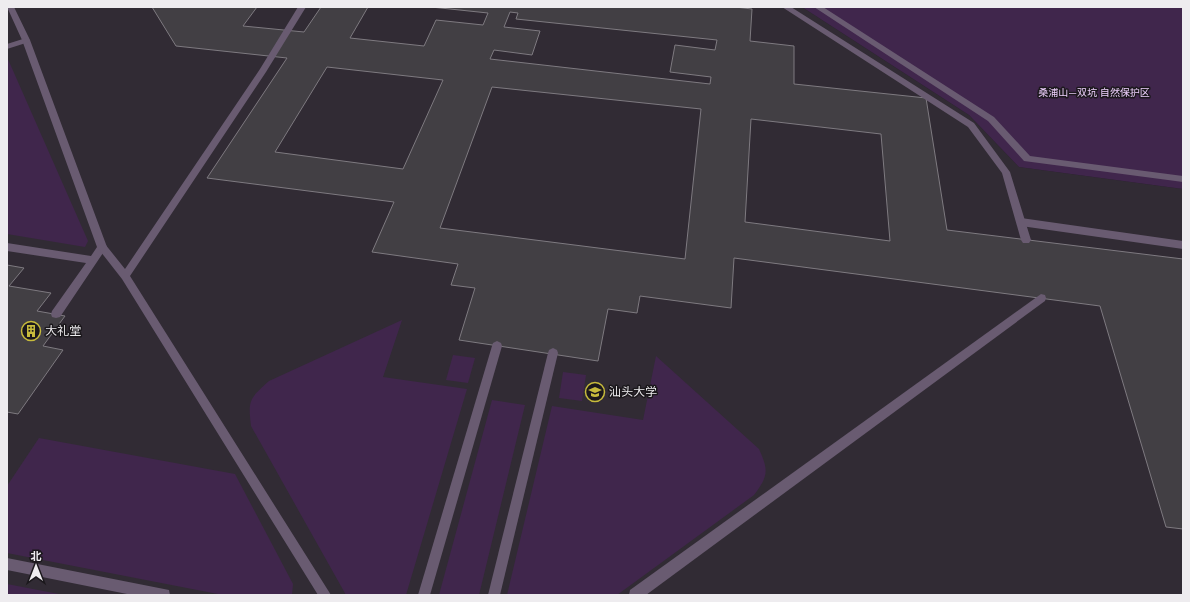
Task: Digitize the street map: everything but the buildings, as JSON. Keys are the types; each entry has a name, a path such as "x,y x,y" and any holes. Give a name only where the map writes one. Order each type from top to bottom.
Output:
{"street":[{"path":"10,7 26,40 102,247 125,276 325,595"},
{"path":"125,276 263,70 302,7"},
{"path":"786,7 972,125 1006,172 1026,240"},
{"path":"818,7 991,119 1027,158 1183,179"},
{"path":"7,47 26,40"},
{"path":"1021,222 1183,245"},
{"path":"7,247 94,260"},
{"path":"56,314 102,247"},
{"path":"635,595 1041,298"},
{"path":"424,595 497,346"},
{"path":"494,595 553,353"},
{"path":"7,564 164,595"}],"shaded area":[{"name":"汕头大学","path":"7,7 802,7 969,115 1019,167 1183,189 1183,595 7,595"}],"green space":[{"name":"桑浦山—双坑 自然保护区","path":"802,7 1183,7 1183,189 1019,167 969,115"},
{"path":"7,57 88,241 85,247 7,234"},
{"path":"402,320 383,377 467,389 406,595 346,595 251,426 251,400 269,381"},
{"path":"453,355 475,358 468,383 446,380"},
{"path":"656,356 759,449 766,468 766,473 759,488 754,495 617,595 507,595 552,406 643,420"},
{"path":"563,372 586,375 582,401 559,398"},
{"path":"492,400 525,405 479,595 439,595"},
{"path":"39,438 235,474 293,584 292,595 223,595 7,553 7,486"},
{"path":"7,584 64,595 7,595"}],"place":[{"name":"大礼堂","path":"31,331"},
{"name":"汕头大学","path":"595,392"}]}
